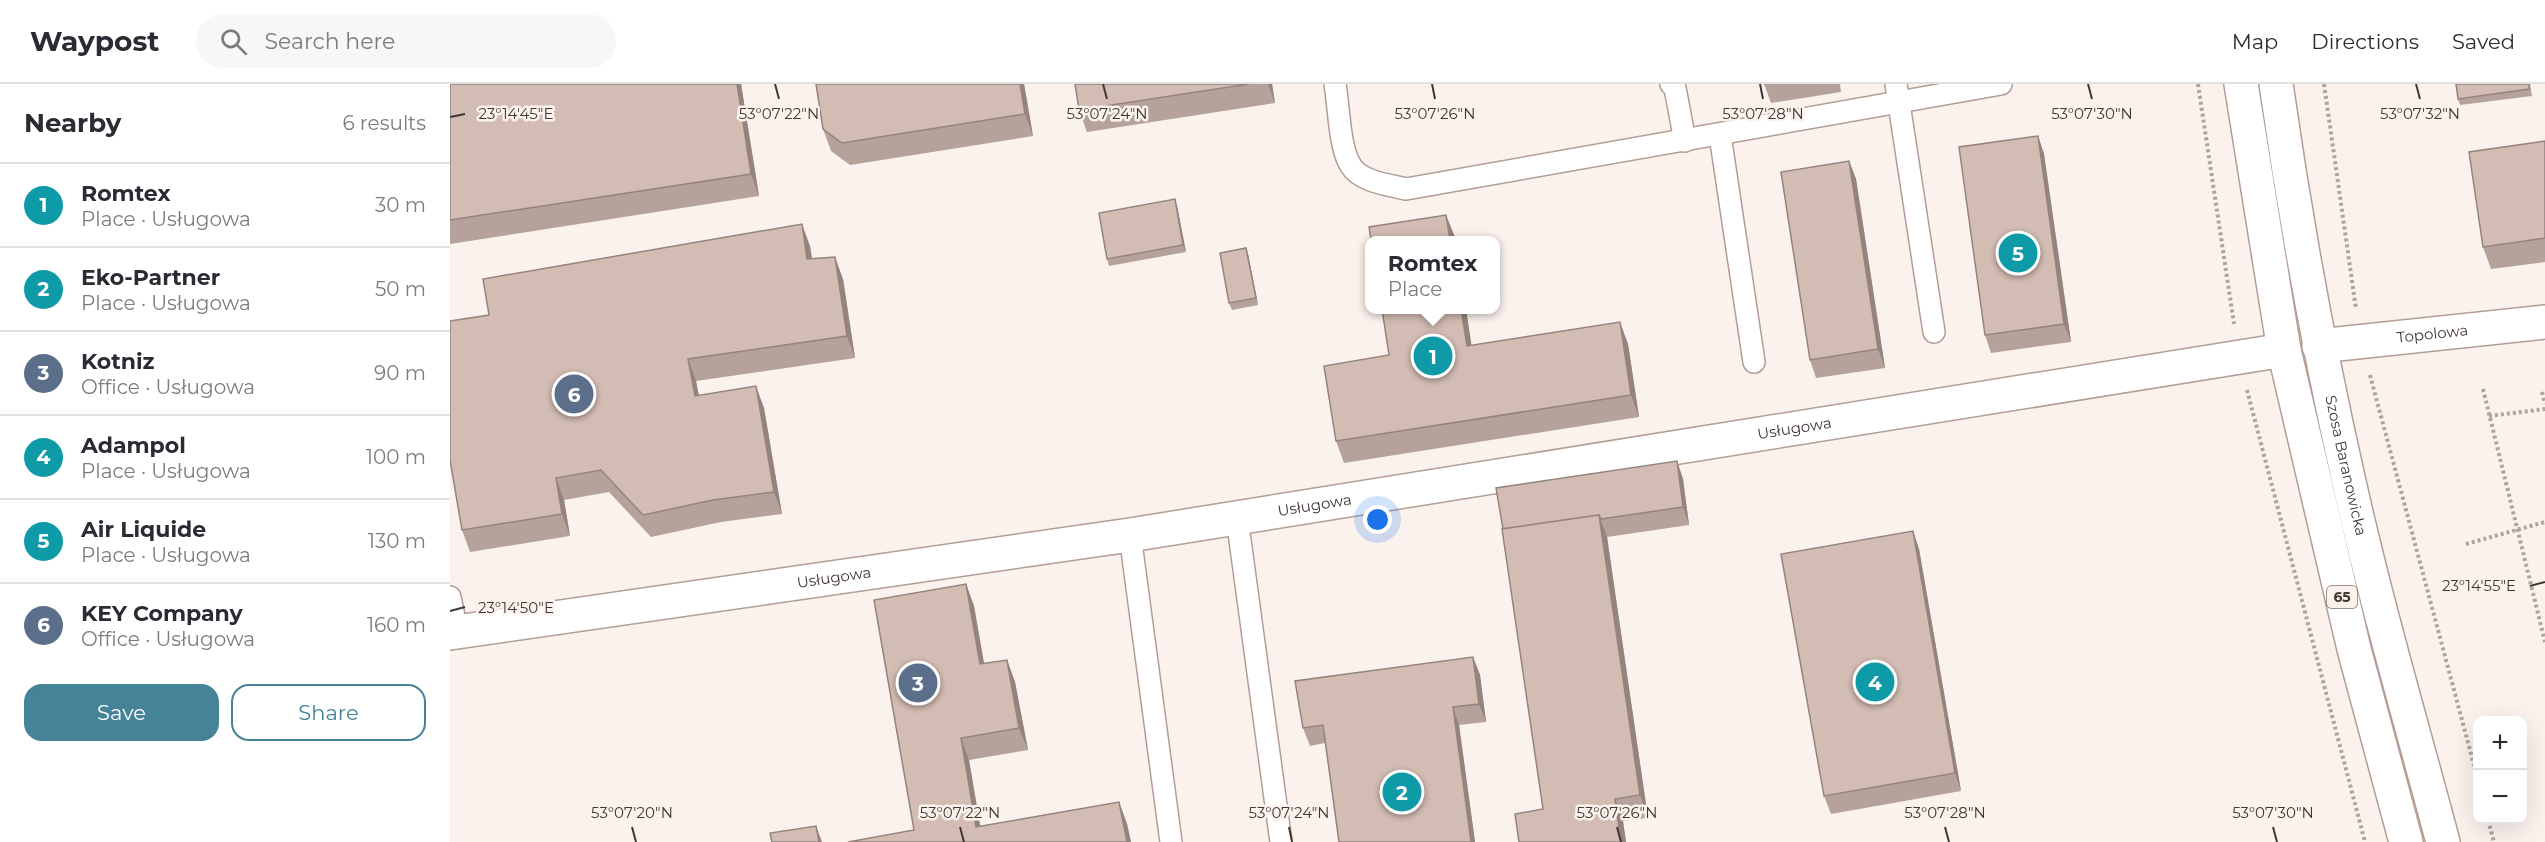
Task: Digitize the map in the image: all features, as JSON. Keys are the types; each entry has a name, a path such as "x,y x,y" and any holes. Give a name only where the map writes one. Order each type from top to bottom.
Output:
{"street":[{"name":"65","path":"2241,84 2250,138 2301,348 2354,649 2406,842"},
{"name":"65","path":"2276,84 2301,348"},
{"name":"Topolowa","path":"2301,348 2545,322"},
{"name":"Usługowa","path":"454,632 1130,535 2301,348"},
{"path":"2301,348 2366,614 2400,684 2443,842"},
{"path":"2396,806 2432,798"}],"lane":[{"path":"1335,84 1345,148 1351,167 1368,179 1406,189 1720,135 1897,93 2001,84"},
{"path":"1671,84 1675,88 1685,141"},
{"path":"1897,93 1934,332"},
{"path":"1720,135 1754,362"},
{"path":"1237,518 1281,842"},
{"path":"1130,535 1171,842"},
{"path":"450,597 454,632"}],"path":[{"path":"2198,84 2238,358 2365,842"},
{"path":"2324,84 2361,342 2475,770"},
{"path":"2483,389 2545,642"},
{"path":"2489,416 2545,406 2542,392"},
{"path":"2466,544 2545,522"},
{"path":"2489,824 2494,842"}],"building":[{"path":"450,84 737,84 751,174 450,220"},
{"path":"816,84 1020,84 1025,114 842,143 823,129"},
{"path":"1075,84 1249,84 1079,110"},
{"path":"2456,84 2529,84 2529,89 2458,99"},
{"path":"2038,136 2064,324 1985,335 1959,147"},
{"path":"2545,141 2545,238 2483,247 2469,152"},
{"path":"1849,161 1878,349 1810,360 1781,172"},
{"path":"1175,199 1183,245 1107,259 1099,213"},
{"path":"1446,215 1449,236 1370,236 1369,227"},
{"path":"802,224 807,259 835,257 847,336 688,359 695,396 756,386 774,492 713,500 643,515 601,470 556,478 562,514 462,530 450,460 450,321 489,315 483,279"},
{"path":"1246,248 1256,298 1229,303 1220,253"},
{"path":"1383,314 1462,314 1467,346 1620,322 1631,395 1336,441 1324,366 1389,355"},
{"path":"1677,461 1683,507 1601,519 1599,515 1503,529 1496,488"},
{"path":"1599,515 1640,795 1615,799 1621,842 1519,842 1515,814 1543,809 1502,529"},
{"path":"1913,531 1955,773 1824,796 1781,554"},
{"path":"966,584 980,664 1007,660 1019,728 961,738 976,827 1119,802 1127,842 848,842 914,830 874,600"},
{"path":"1473,657 1479,704 1453,707 1471,842 1339,842 1323,725 1303,728 1295,681"},
{"path":"816,826 819,842 772,842 770,833"}],"place":[{"name":"Air Liquide","path":"2018,253"},
{"name":"Romtex","path":"1433,356"},
{"name":"KEY Company","path":"574,394"},
{"name":"Adampol","path":"1875,682"},
{"name":"Kotniz","path":"918,683"},
{"name":"Eko-Partner","path":"1402,792"}]}
